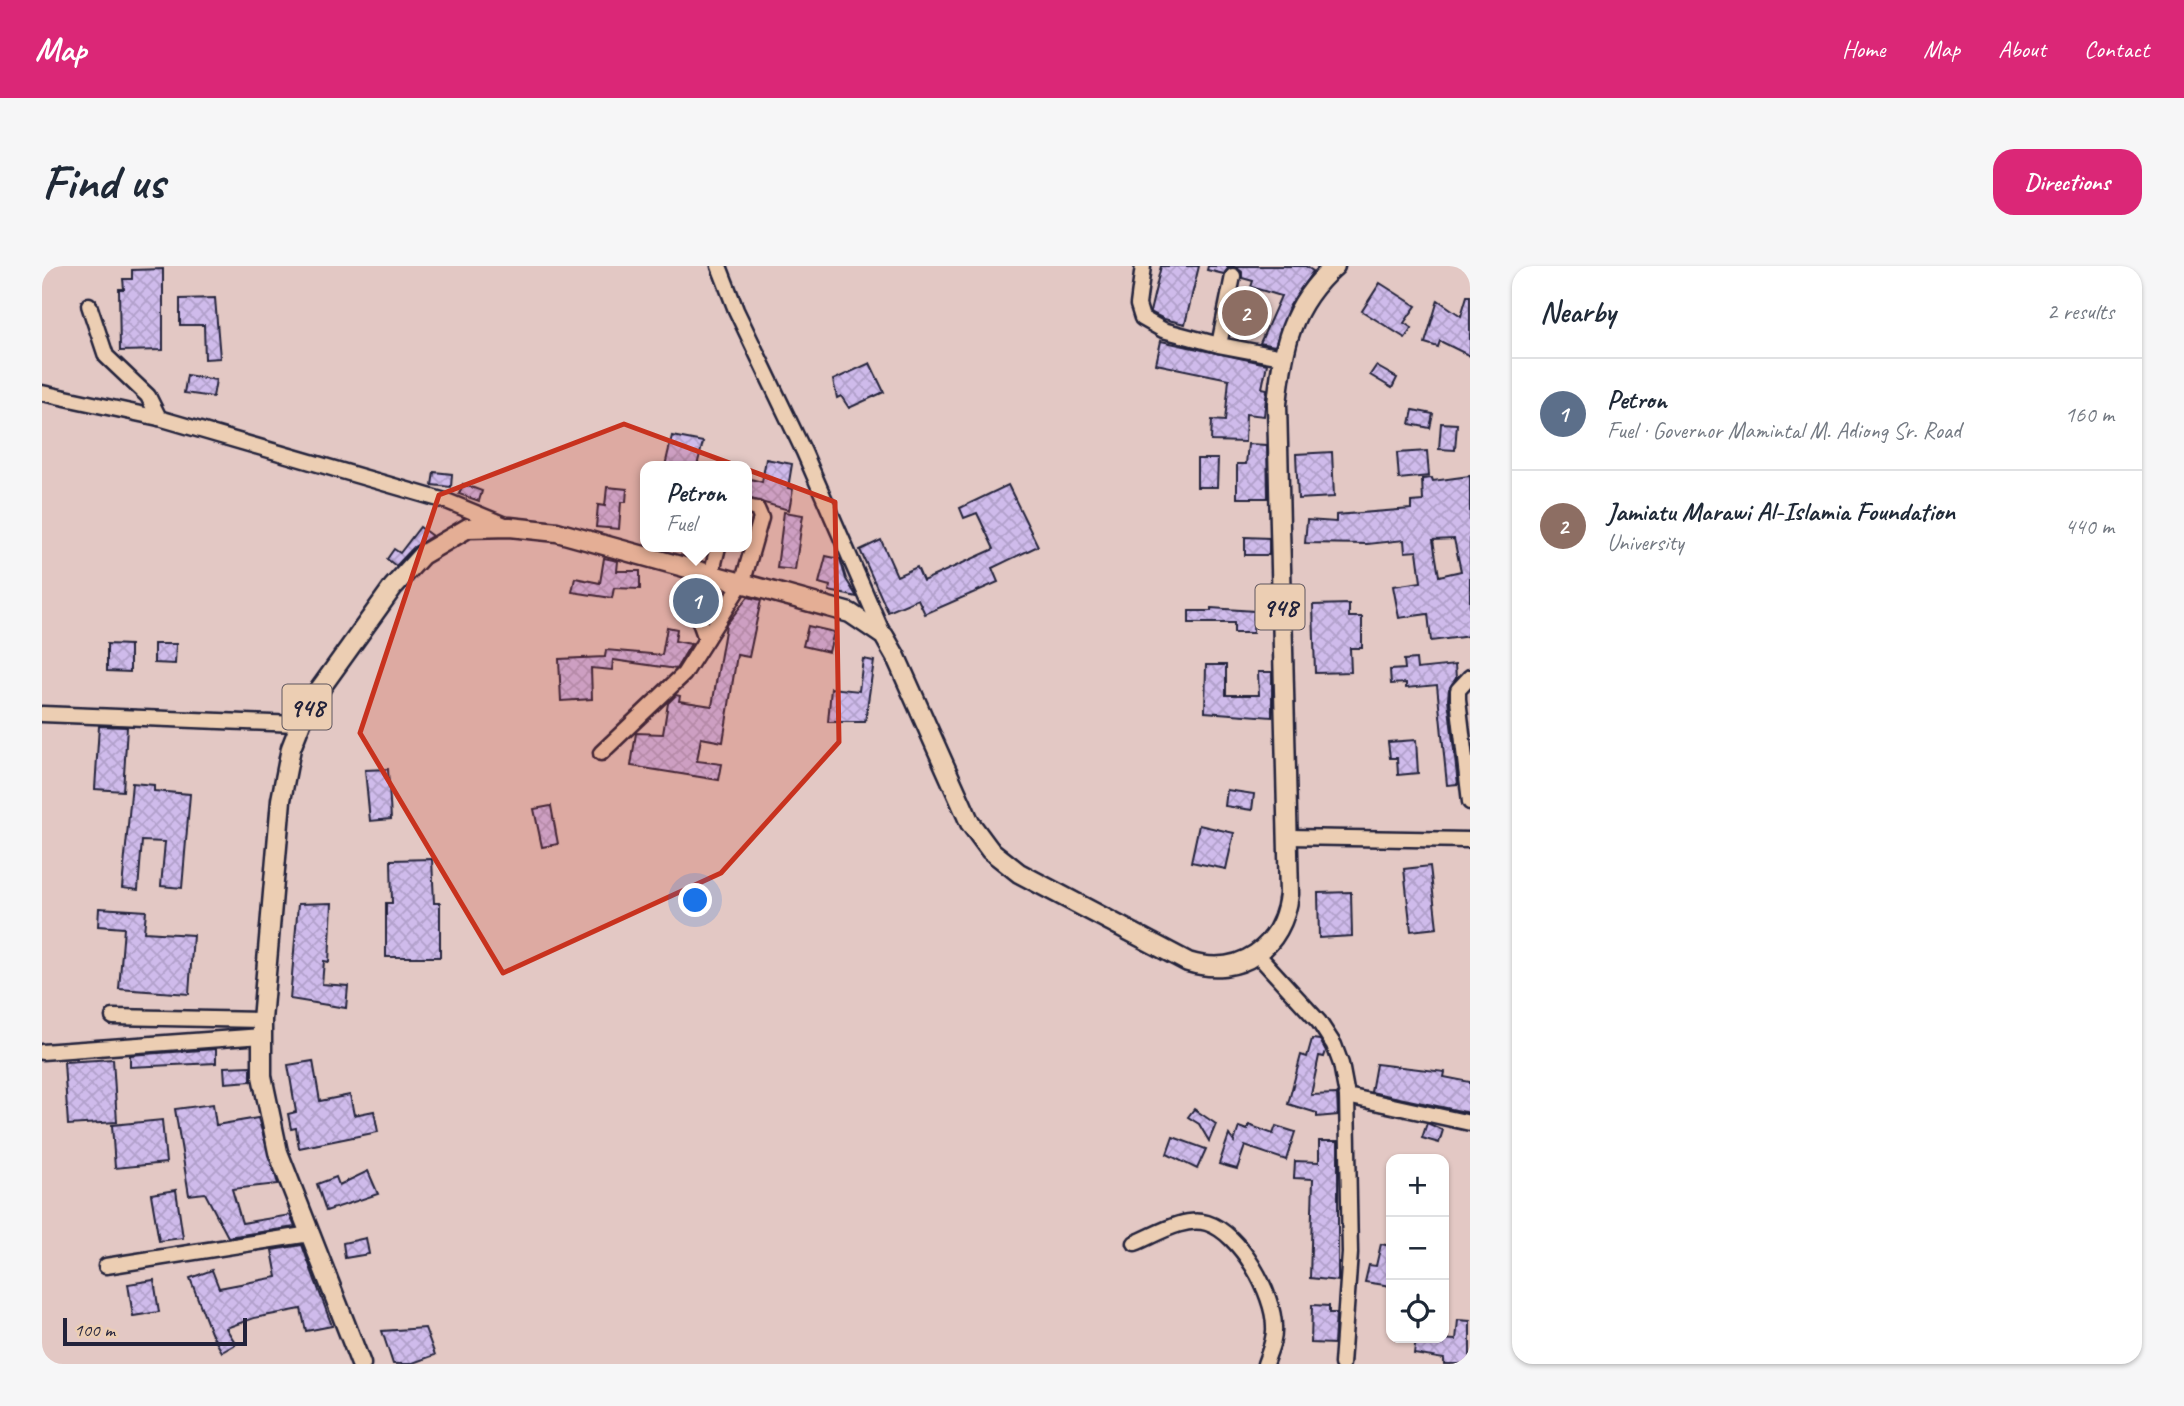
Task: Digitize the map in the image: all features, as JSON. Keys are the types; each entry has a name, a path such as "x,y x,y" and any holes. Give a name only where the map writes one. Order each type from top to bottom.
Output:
{"main road":[{"name":"948","path":"361,1364 278,1152 262,1076 262,1028 281,800 298,724 307,707 407,569 441,542 468,528 510,527 557,531 850,613 884,636 970,823 989,850 1019,873 1188,962 1208,968 1229,965 1256,953 1280,931 1286,916 1287,837 1276,450 1282,356 1296,312 1321,279 1335,266"}],"street":[{"path":"719,266 736,310 804,452 884,636"},
{"path":"1143,266 1138,305 1142,318 1163,330 1219,345 1282,356"},
{"path":"1219,345 1233,276"},
{"path":"89,305 106,356 148,396 159,418"},
{"path":"42,393 159,418 449,502 510,527"},
{"path":"752,508 757,509 761,518 752,550"},
{"path":"706,639 694,605 704,573 715,552"},
{"path":"601,753 684,674 743,581 751,552"},
{"path":"1470,677 1458,690 1470,802"},
{"path":"42,714 298,724"},
{"path":"1287,837 1470,839"},
{"path":"1256,953 1301,1000 1334,1045 1347,1096 1350,1253 1342,1364"},
{"path":"113,1017 262,1028"},
{"path":"42,1052 262,1028"},
{"path":"1347,1096 1470,1123"},
{"path":"1135,1244 1189,1222 1206,1223 1221,1230 1235,1243 1266,1291 1273,1312 1275,1331 1265,1364"},
{"path":"106,1266 310,1234"}],"highlighted area":[{"path":"624,424 835,502 839,742 721,873 503,973 360,733 439,495"}],"building":[{"path":"1161,266 1199,266 1185,324 1150,312"},
{"path":"1208,266 1305,266 1313,271 1289,307 1275,346 1260,343 1281,296 1251,287 1253,281 1242,278 1242,272 1236,267 1229,267 1224,274 1207,270"},
{"path":"163,269 163,350 120,351 119,289 124,289 123,279 132,279 132,270"},
{"path":"1380,283 1416,306 1404,323 1412,328 1405,338 1362,311"},
{"path":"1467,296 1470,296 1470,356 1440,341 1438,347 1425,343 1438,300 1461,316"},
{"path":"215,298 220,358 205,359 204,325 180,325 180,299"},
{"path":"1161,341 1267,364 1262,388 1267,389 1264,416 1246,414 1245,442 1211,441 1212,420 1225,421 1229,379 1156,364"},
{"path":"870,363 884,392 849,408 841,396 837,398 833,380"},
{"path":"1376,366 1397,378 1392,388 1370,375"},
{"path":"187,375 216,380 213,397 184,393"},
{"path":"1413,410 1433,414 1430,428 1410,424"},
{"path":"1441,423 1457,424 1455,450 1439,449"},
{"path":"672,436 703,442 698,461 666,461"},
{"path":"1248,444 1267,445 1268,498 1237,498 1237,464 1246,464"},
{"path":"1427,451 1429,476 1399,479 1397,453"},
{"path":"1332,452 1334,497 1298,499 1296,454"},
{"path":"766,459 792,464 788,488 793,489 789,510 752,499 752,479 762,482"},
{"path":"1197,459 1218,459 1217,487 1197,487"},
{"path":"434,472 452,474 451,487 432,485"},
{"path":"1470,476 1470,636 1431,641 1428,614 1399,618 1393,586 1421,582 1417,551 1405,552 1404,540 1367,544 1305,543 1307,520 1336,522 1336,515 1411,509 1411,502 1423,501 1422,479 1432,478 1433,481","holes":["1454,539 1461,571 1439,576 1433,540"]},
{"path":"463,484 482,491 479,501 459,494"},
{"path":"1008,485 1038,546 992,568 998,582 925,614 918,599 888,612 860,550 881,540 897,576 917,567 923,581 994,549 977,513 964,518 960,508"},
{"path":"607,487 627,489 626,502 621,502 619,529 596,527 598,505 605,506"},
{"path":"784,512 803,515 795,570 777,568"},
{"path":"420,527 432,536 414,547 396,566 387,559 394,549 400,553"},
{"path":"1245,537 1269,538 1269,555 1245,555"},
{"path":"826,556 840,559 846,579 857,597 829,591 830,586 819,583"},
{"path":"604,558 618,561 617,571 640,571 640,589 614,588 612,598 572,592 575,578 600,583"},
{"path":"706,589 724,593 716,605 704,602"},
{"path":"748,597 761,600 749,657 737,655 723,742 701,738 697,761 722,764 719,780 631,766 636,733 663,734 668,703 676,695 680,696 679,701 712,706 726,625"},
{"path":"1349,604 1349,617 1362,617 1362,648 1350,648 1351,672 1315,673 1313,605"},
{"path":"1211,608 1254,611 1253,633 1234,633 1234,623 1189,623 1189,611 1211,611"},
{"path":"808,626 834,632 829,652 803,646"},
{"path":"667,627 677,629 675,641 691,644 676,669 613,660 612,670 591,668 592,699 561,701 559,659 605,657 606,650 662,655"},
{"path":"107,644 130,645 130,672 107,671"},
{"path":"154,644 176,644 175,664 154,663"},
{"path":"863,659 874,661 865,722 828,722 831,688 859,691"},
{"path":"1416,659 1417,669 1455,665 1456,678 1449,689 1448,699 1458,784 1447,785 1437,685 1406,688 1406,683 1391,684 1390,670 1405,669 1404,660"},
{"path":"1206,665 1226,665 1226,695 1259,695 1258,672 1272,672 1272,717 1205,712"},
{"path":"99,726 127,727 123,791 95,789"},
{"path":"1416,740 1418,773 1398,775 1397,758 1390,758 1388,742"},
{"path":"388,769 391,819 370,821 365,770"},
{"path":"132,783 154,785 154,791 190,794 182,888 161,886 165,842 142,841 138,890 122,888"},
{"path":"1227,790 1254,794 1252,810 1225,806"},
{"path":"551,806 558,844 542,847 534,809"},
{"path":"1199,825 1234,833 1226,869 1191,862"},
{"path":"432,859 434,903 440,903 440,957 386,957 386,903 392,903 391,860"},
{"path":"1430,866 1437,928 1411,931 1404,869"},
{"path":"1351,892 1352,936 1319,938 1318,893"},
{"path":"332,903 329,962 324,961 322,984 348,986 346,1008 290,999 298,904"},
{"path":"99,908 146,911 144,932 193,935 189,994 119,989 124,928 98,926"},
{"path":"1312,1039 1320,1040 1326,1051 1324,1057 1319,1056 1311,1095 1337,1094 1338,1115 1317,1117 1317,1113 1288,1104 1301,1055 1307,1057"},
{"path":"216,1049 216,1063 130,1067 130,1055"},
{"path":"113,1059 117,1122 68,1125 64,1062"},
{"path":"313,1061 320,1101 350,1095 354,1115 374,1111 378,1132 299,1148 296,1128 291,1129 288,1114 296,1112 288,1065"},
{"path":"1376,1064 1445,1072 1444,1077 1470,1082 1470,1113 1371,1092"},
{"path":"251,1066 251,1081 225,1083 224,1067"},
{"path":"213,1104 216,1125 258,1118 278,1184 232,1189 242,1223 290,1215 295,1227 228,1237 205,1193 189,1195 175,1109"},
{"path":"1194,1109 1216,1124 1209,1141 1199,1124 1188,1117"},
{"path":"162,1120 166,1163 115,1168 112,1125"},
{"path":"1427,1123 1443,1130 1439,1143 1422,1138"},
{"path":"1249,1125 1273,1134 1276,1126 1295,1132 1286,1160 1245,1146 1237,1169 1219,1164 1229,1135 1234,1142 1239,1127 1247,1130"},
{"path":"1173,1137 1206,1149 1197,1169 1167,1154"},
{"path":"1319,1141 1338,1141 1338,1281 1310,1278 1313,1179 1294,1178 1295,1161 1319,1162"},
{"path":"368,1171 378,1194 326,1211 317,1184 336,1177 339,1185"},
{"path":"176,1190 183,1238 159,1241 151,1194"},
{"path":"366,1238 369,1254 345,1258 343,1243"},
{"path":"1381,1244 1386,1245 1386,1285 1365,1282 1369,1265 1376,1266"},
{"path":"302,1245 332,1326 306,1331 301,1309 254,1318 226,1328 236,1344 222,1352 211,1333 190,1278 212,1270 219,1288 277,1277 272,1250"},
{"path":"154,1280 159,1312 133,1316 128,1284"},
{"path":"1312,1305 1329,1306 1329,1313 1336,1313 1334,1344 1311,1343"},
{"path":"1458,1320 1470,1321 1470,1364 1444,1364 1444,1359 1414,1354 1415,1343 1449,1343 1449,1340 1456,1340"},
{"path":"425,1328 435,1355 410,1364 393,1364 382,1331"}],"place":[{"name":"Jamiatu Marawi Al-Islamia Foundation","path":"1245,313"},
{"name":"Petron","path":"696,601"}]}
